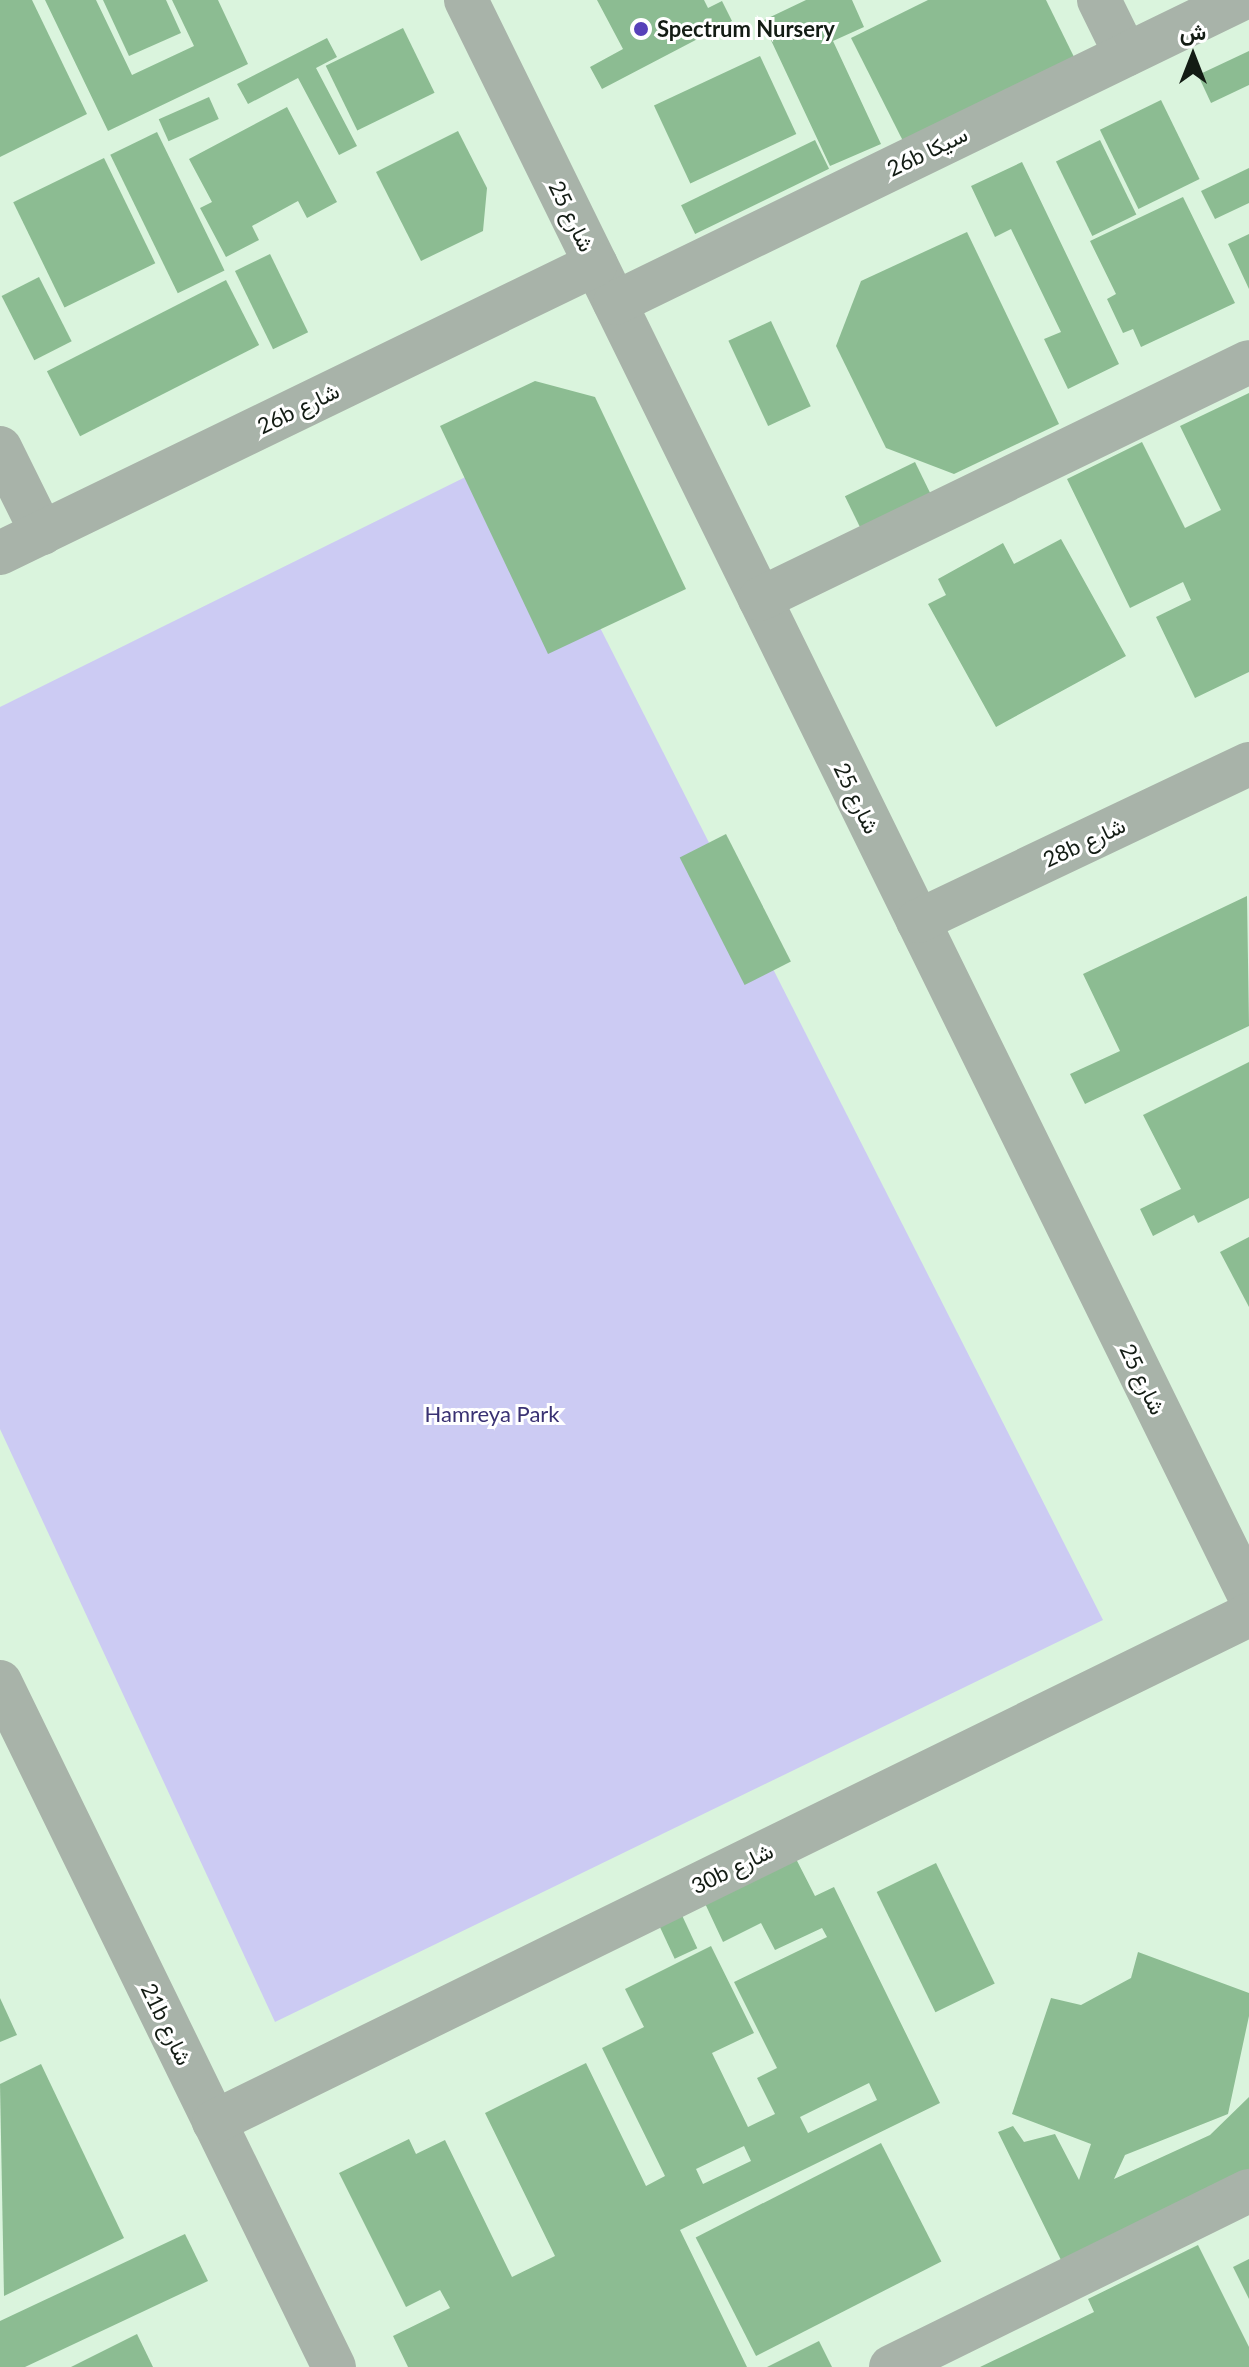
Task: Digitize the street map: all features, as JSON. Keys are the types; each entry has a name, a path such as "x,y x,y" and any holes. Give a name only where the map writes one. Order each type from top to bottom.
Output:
{"street":[{"name":"شارع 25","path":"466,0 1249,1595"},
{"path":"1099,0 1126,55"},
{"name":"26b سيكا","path":"615,303 1239,0"},
{"name":"26b شارع","path":"0,553 596,264"},
{"path":"760,599 1249,362"},
{"path":"0,448 42,533"},
{"name":"28b شارع","path":"918,921 1249,764"},
{"name":"30b شارع","path":"214,2122 1249,1615"},
{"name":"21b شارع","path":"0,1682 334,2367"},
{"path":"891,2367 1249,2191"}],"green space":[{"name":"Hamreya Park","path":"512,454 1103,1620 275,2022 0,1429 0,707"}],"building":[{"path":"0,0 32,0 87,114 0,157"},
{"path":"45,0 96,0 132,75 194,46 172,0 218,0 248,64 108,131"},
{"path":"103,0 166,0 181,33 129,56"},
{"path":"597,0 704,0 708,8 722,1 732,21 602,89 590,67 623,49"},
{"path":"806,0 852,0 864,27 833,41 881,144 830,166 762,21"},
{"path":"928,0 1046,0 1075,59 904,143 851,38"},
{"path":"403,28 435,93 357,130 326,66"},
{"path":"327,38 337,57 316,68 357,146 339,155 298,78 248,104 237,84"},
{"path":"1249,51 1249,85 1211,103 1198,75"},
{"path":"760,56 796,134 690,183 654,105"},
{"path":"209,97 219,119 169,141 159,119"},
{"path":"1161,100 1200,179 1138,209 1100,130"},
{"path":"287,107 337,202 307,218 298,201 252,226 259,240 226,257 200,208 212,202 189,159"},
{"path":"458,131 487,188 483,231 421,261 376,172"},
{"path":"157,132 225,270 178,293 110,155"},
{"path":"815,140 829,169 695,234 681,205"},
{"path":"1100,140 1136,215 1092,236 1056,161"},
{"path":"104,158 155,263 65,307 13,202"},
{"path":"1022,162 1119,364 1068,389 1044,339 1061,332 1011,229 995,237 971,186"},
{"path":"1249,168 1249,203 1215,219 1201,191"},
{"path":"1183,197 1235,303 1141,347 1133,329 1123,333 1107,299 1116,294 1090,241"},
{"path":"967,232 1059,424 954,474 886,448 836,346 861,281"},
{"path":"1249,234 1249,289 1228,244"},
{"path":"270,254 308,332 273,349 235,271"},
{"path":"39,277 72,341 34,360 2,296"},
{"path":"226,280 259,345 80,436 47,371"},
{"path":"771,321 811,406 768,426 728,341"},
{"path":"535,381 595,397 686,589 548,654 440,426"},
{"path":"1249,393 1249,672 1195,698 1156,617 1191,600 1183,582 1130,608 1067,479 1142,442 1185,528 1221,510 1180,426"},
{"path":"915,462 935,503 865,538 845,496"},
{"path":"1061,539 1126,656 996,727 928,604 946,595 938,579 1003,543 1014,564"},
{"path":"726,834 791,961 745,985 680,858"},
{"path":"1247,896 1249,1026 1085,1104 1070,1074 1120,1051 1083,974"},
{"path":"1249,1062 1249,1198 1198,1223 1194,1215 1153,1236 1140,1209 1181,1189 1143,1115"},
{"path":"1249,1237 1249,1307 1220,1252"},
{"path":"793,1853 815,1896 834,1887 940,2103 680,2230 747,2367 408,2367 393,2336 450,2308 440,2290 406,2307 339,2173 409,2139 416,2154 445,2140 512,2277 555,2256 485,2113 586,2063 646,2186 665,2176 602,2048 644,2027 625,1989 711,1946 754,2033 712,2053 748,2127 775,2114 757,2078 777,2068 734,1982 827,1937 822,1928 775,1950 761,1923 723,1942 702,1897","holes":["869,2083 877,2100 808,2133 800,2117","744,2146 751,2161 703,2184 696,2169"]},
{"path":"936,1863 995,1983 935,2012 877,1892"},
{"path":"680,1911 697,1948 675,1959 657,1922"},
{"path":"1138,1952 1249,1993 1249,2016 1228,2114 1125,2155 1114,2179 1210,2135 1249,2097 1249,2171 1061,2260 998,2132 1013,2126 1024,2142 1055,2134 1079,2180 1091,2144 1012,2114 1051,1998 1081,2005 1131,1978"},
{"path":"0,1998 17,2035 0,2042"},
{"path":"41,2064 124,2238 4,2296 0,2084"},
{"path":"881,2143 941,2262 756,2356 696,2237"},
{"path":"185,2234 208,2281 25,2367 0,2367 0,2321"},
{"path":"1198,2245 1249,2347 1249,2367 980,2367 1094,2312 1088,2299"},
{"path":"1249,2259 1249,2299 1233,2267"},
{"path":"137,2334 153,2367 71,2367"},
{"path":"819,2341 832,2367 767,2367"}],"place":[{"name":"Spectrum Nursery","path":"641,29"}]}
